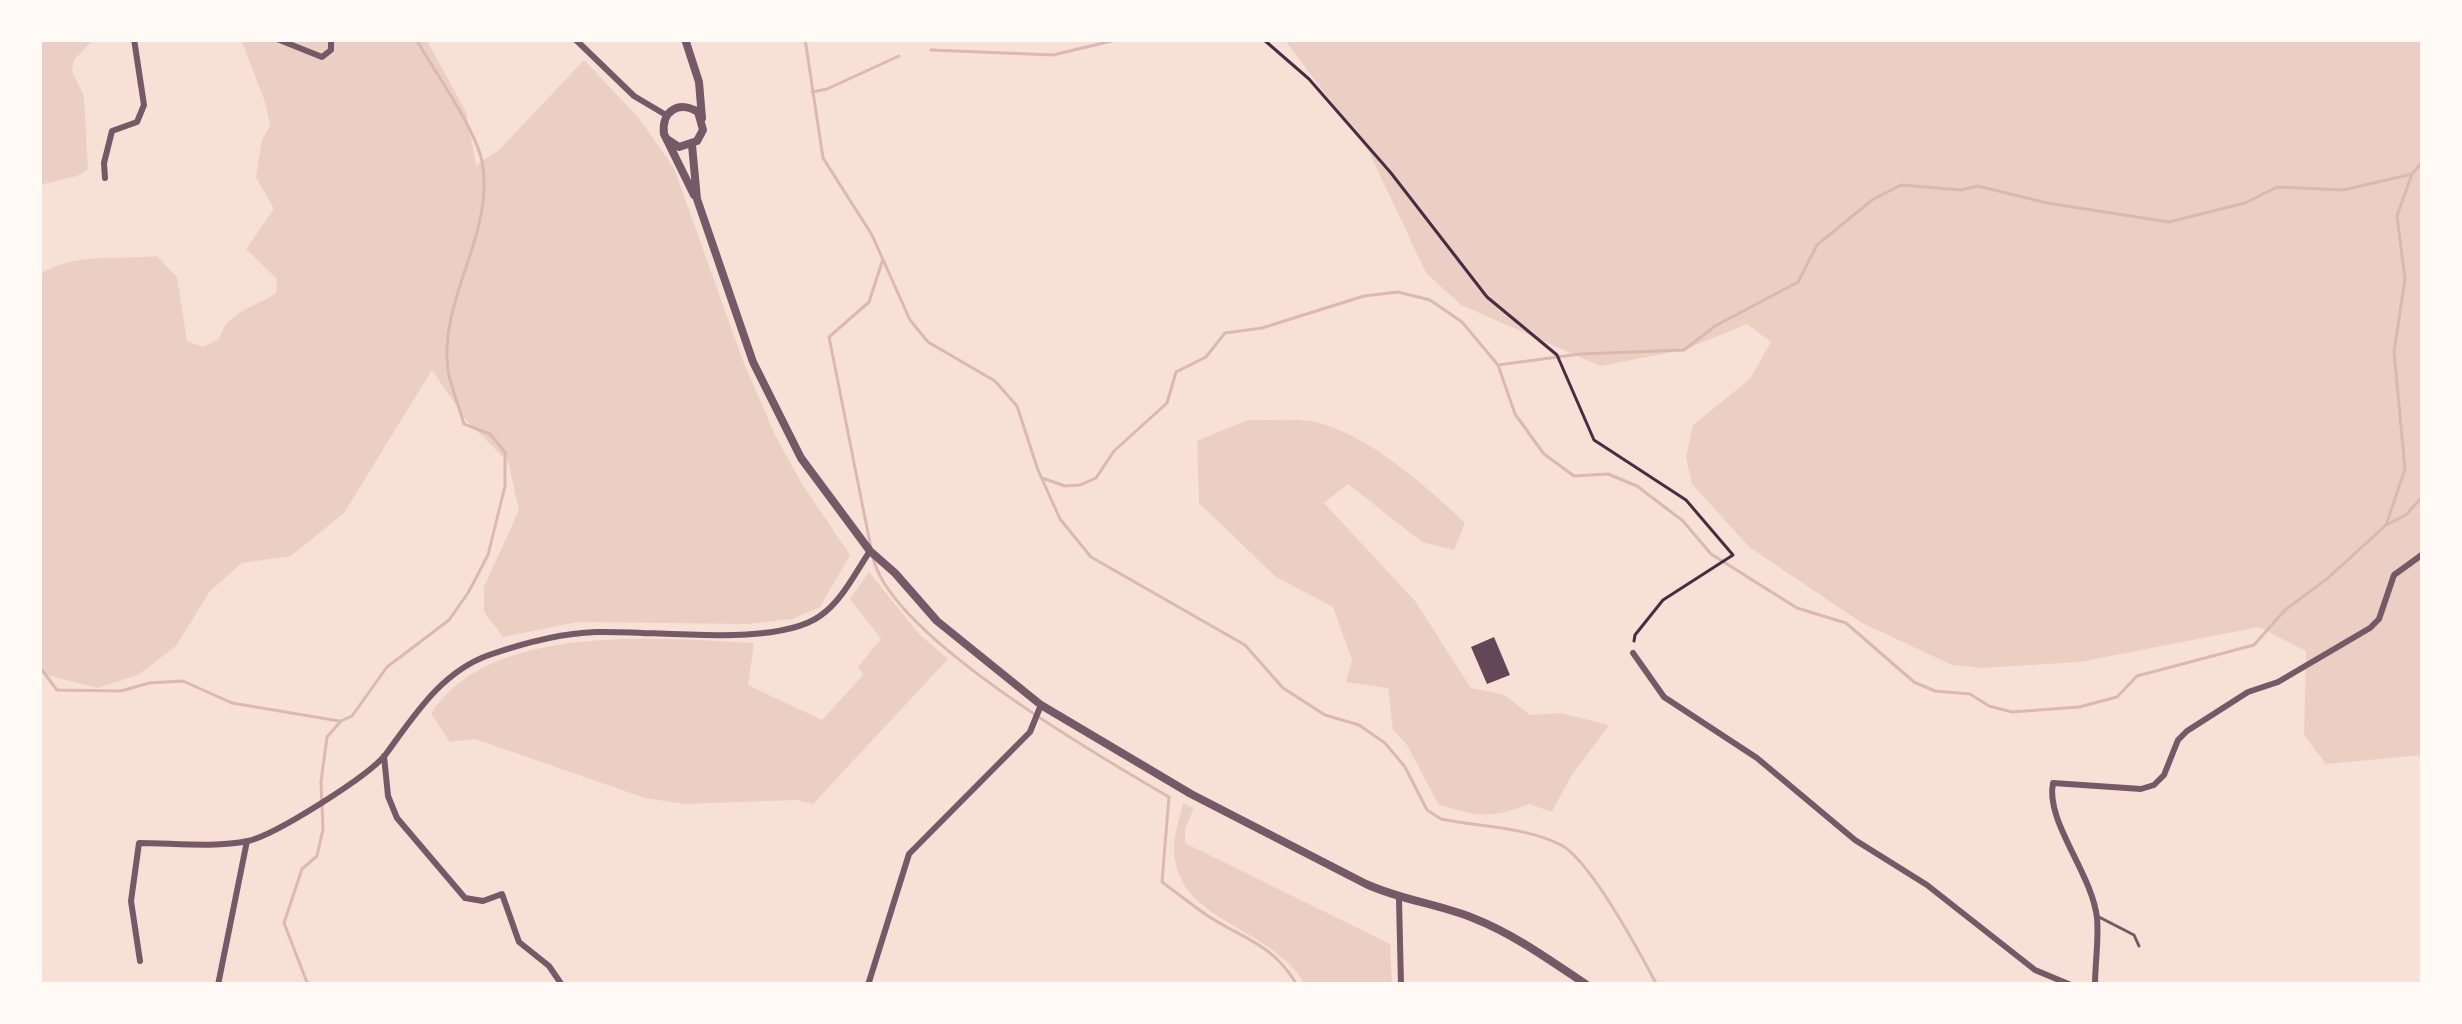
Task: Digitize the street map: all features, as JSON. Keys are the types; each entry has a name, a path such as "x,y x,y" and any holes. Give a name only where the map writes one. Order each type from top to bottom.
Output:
{"street":[{"path":"105,178 112,131 137,122 145,105 134,39"},
{"path":"278,39 322,57 331,50 331,39"},
{"path":"575,39 634,96 666,115"},
{"path":"667,140 692,145 701,136 699,87 685,39"},
{"path":"699,87 666,115 662,128 697,200 753,362 796,450 839,512 937,622 1041,706 1186,792 1399,899 1471,916 1587,985"},
{"path":"680,106 702,118"},
{"path":"692,145 697,200"},
{"path":"140,961 131,901 139,843 247,841 283,825 360,778 384,756 435,691 490,654 590,632 745,634 800,626 836,602 870,551"},
{"path":"2096,984 2097,916 2081,863 2055,815 2053,783 2141,789 2154,785 2164,776 2187,730 2370,628 2379,619 2394,575 2423,554"},
{"path":"1633,653 1664,697 1757,758 1855,840 1927,885 2036,970 2072,985"},
{"path":"868,985 909,854 1026,737 1041,706"},
{"path":"384,756 388,796 398,818 464,898 483,901 502,894 519,943 549,966 562,985"},
{"path":"218,985 247,841"},
{"path":"1399,899 1401,985"}],"lane":[{"path":"2097,916 2134,935 2139,946"}],"path":[{"path":"1263,39 1309,80 1391,173 1486,297 1557,355 1594,440 1686,500 1732,556 1663,600 1635,635 1633,653"}],"shaded area":[{"path":"39,39 94,39 74,60 72,71 84,96 88,169 39,185"},
{"path":"241,39 426,39 466,112 476,165 498,151 584,60 638,117 674,168 743,361 776,437 850,555 820,607 792,619 747,624 578,622 503,637 484,612 484,587 519,510 508,462 466,420 432,370 344,513 291,556 242,563 210,591 176,646 138,675 97,688 39,673 39,275 81,260 157,256 177,277 187,341 203,347 219,339 235,316 276,293 277,279 246,249 274,209 256,177 262,140 270,126"},
{"path":"1284,39 2423,39 2423,755 2326,764 2304,735 2306,651 2259,627 2080,662 1982,668 1952,665 1862,623 1749,547 1692,484 1686,457 1693,425 1750,379 1771,342 1747,324 1684,350 1600,366 1461,305 1426,273 1369,152"},
{"path":"1248,420 1315,422 1335,428 1415,479 1465,523 1454,550 1422,542 1348,484 1324,503 1415,601 1471,688 1505,695 1530,715 1561,713 1609,725 1552,812 1529,804 1484,814 1438,804 1407,745 1393,730 1388,688 1346,682 1352,660 1333,607 1276,577 1199,503 1197,441"},
{"path":"869,572 920,635 948,659 813,804 797,800 685,804 645,798 475,739 450,742 431,714 457,684 492,663 533,650 579,642 672,639 754,643 748,685 822,720 863,675 858,667 881,639 850,599"},
{"path":"1183,803 1194,808 1185,843 1390,944 1392,985 1305,985 1272,949 1208,909 1179,874 1174,843"}],"building":[{"path":"1494,637 1510,675 1487,684 1471,647"}],"waterway":[{"path":"308,985 284,923 302,869 317,856 323,829 321,782 327,737 352,716 387,667 449,620 488,555 505,486 505,452 490,434 464,424 448,370 451,318 481,214 482,161 463,116 416,39"},
{"path":"805,39 823,158 872,235 910,320 928,342 995,381 1017,406 1060,519 1091,557 1245,645 1283,688 1325,715 1359,725 1385,743 1405,767 1427,810 1441,819 1518,831 1548,839 1573,854 1600,888 1657,985"},
{"path":"931,50 1053,55 1120,39"},
{"path":"812,92 899,56"},
{"path":"2386,525 2405,469 2394,352 2405,279 2397,216 2412,174 2423,161"},
{"path":"1498,365 1580,354 1684,350 1715,326 1798,282 1817,245 1872,200 1901,185 1961,190 1978,186 2047,203 2169,222 2245,203 2277,187 2343,190 2412,174"},
{"path":"871,548 829,337 869,302 883,259"},
{"path":"1042,478 1065,486 1096,478 1114,451 1167,403 1176,372 1206,357 1225,333 1262,328 1364,296 1398,292 1430,300 1462,322 1498,365 1515,414 1544,454 1574,476 1608,474 1637,486 1683,521 1711,554 1797,608 1846,623 1914,682 1935,691 1970,694 2012,712 2079,707 2117,697 2137,676 2254,645 2285,610 2386,525 2406,515 2423,496"},
{"path":"873,557 887,588 955,657 1049,724 1169,797 1162,882 1268,951 1297,985"},
{"path":"39,666 57,690 121,691 183,681 232,703 339,721"}]}
